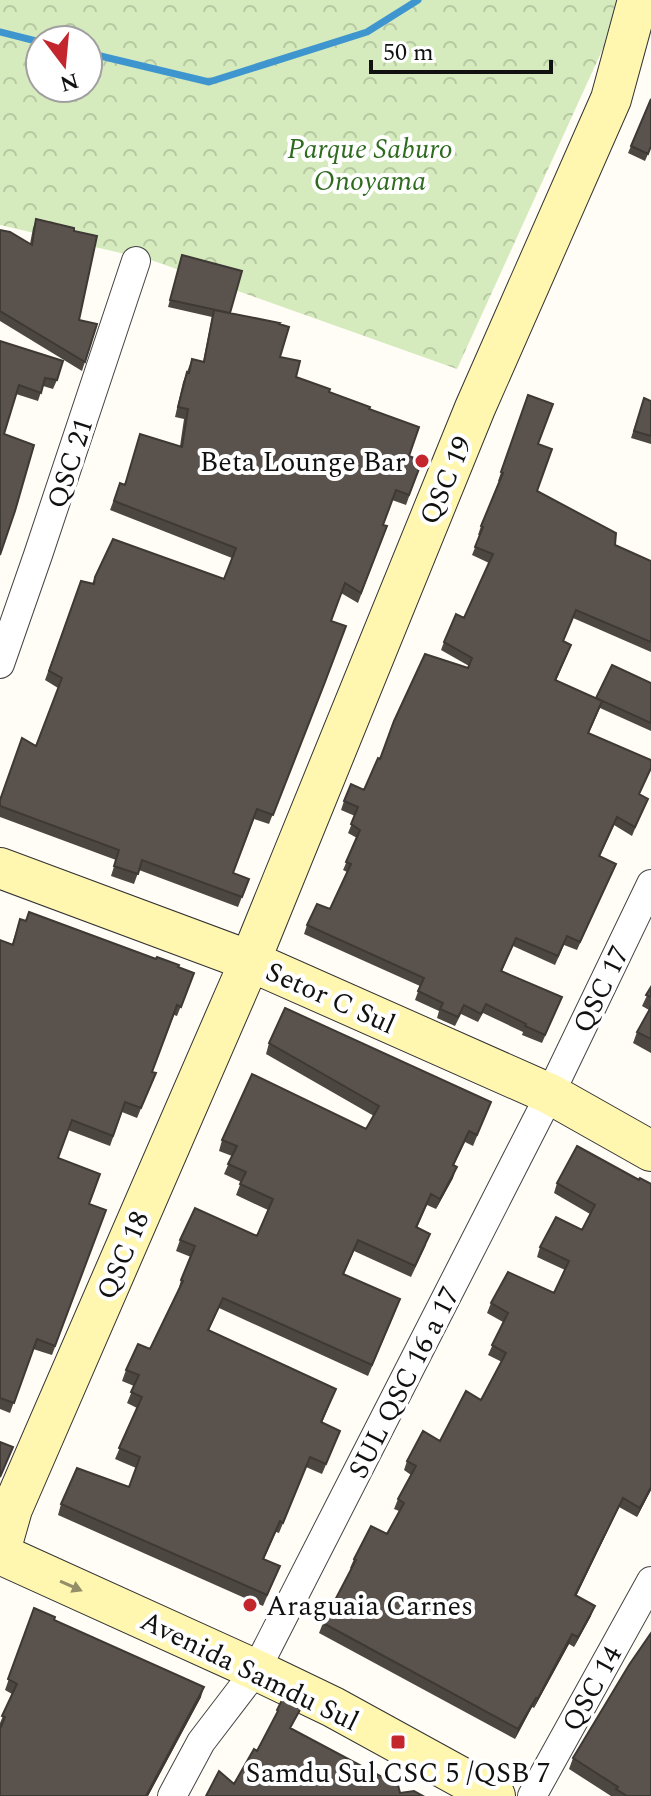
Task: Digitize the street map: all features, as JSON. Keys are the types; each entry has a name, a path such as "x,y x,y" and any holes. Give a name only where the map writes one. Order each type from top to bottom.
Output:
{"street":[{"name":"QSC 19","path":"250,961 475,408 611,99 638,0"},
{"name":"QSC 21","path":"0,664 136,261"},
{"name":"Setor C Sul","path":"0,868 250,961 550,1094 651,1151"},
{"name":"QSC 17","path":"550,1094 651,884"},
{"name":"QSC 18","path":"0,1552 12,1509 250,961"},
{"name":"SUL QSC 16 a 17","path":"172,1796 201,1742 256,1670 550,1094"},
{"name":"Avenida Samdu Sul","path":"0,1552 333,1707 495,1796"},
{"name":"QSC 14","path":"532,1796 651,1581"}],"green space":[{"name":"Parque Saburo Onoyama","path":"0,0 625,0 457,369 151,260 0,225"}],"building":[{"path":"651,99 651,146 648,154 631,146"},
{"path":"36,219 97,236 79,320 97,324 85,362 0,311 0,230 10,232 32,245"},
{"path":"182,255 242,271 230,313 170,300"},
{"path":"214,310 289,327 280,357 300,361 296,377 419,427 409,456 422,461 409,495 396,490 383,525 387,526 361,593 345,583 331,621 346,626 325,682 273,815 257,809 233,873 249,879 242,897 142,860 138,874 114,866 119,850 0,806 22,738 36,746 62,678 49,671 81,581 94,584 113,539 224,579 236,548 114,501 120,483 125,485 140,434 182,447 188,409 178,407 192,359 204,362"},
{"path":"0,341 63,361 57,380 45,378 41,393 19,385 4,434 34,445 0,555"},
{"path":"528,395 553,404 538,444 552,449 537,491 616,533 615,545 651,561 651,642 576,610 563,641 571,645 555,680 602,701 588,733 651,760 651,768 639,794 648,799 635,827 617,817 599,856 616,864 580,942 567,936 558,956 516,938 501,971 562,997 545,1035 486,1004 481,1014 464,1005 458,1017 440,1009 443,1003 418,991 424,978 307,925 317,904 330,909 351,864 346,862 360,830 351,824 358,807 344,801 351,784 364,790 425,654 468,668 472,658 444,642 456,614 464,618 493,554 475,547"},
{"path":"644,398 651,401 651,436 634,431"},
{"path":"612,665 651,683 651,723 596,698"},
{"path":"29,912 194,973 181,1007 177,1005 152,1072 156,1073 141,1108 125,1102 113,1136 72,1120 58,1158 100,1174 89,1204 106,1210 55,1346 37,1339 14,1403 0,1398 0,940 13,945 20,919 26,921"},
{"path":"651,1007 651,1039 637,1032"},
{"path":"285,1008 491,1102 477,1135 469,1131 453,1165 457,1167 440,1199 431,1194 416,1227 430,1234 415,1266 358,1240 343,1274 400,1299 372,1365 223,1298 208,1330 336,1389 321,1422 340,1431 326,1464 310,1457 283,1523 280,1521 263,1559 280,1566 267,1595 61,1504 77,1468 129,1487 140,1457 119,1448 142,1397 131,1392 139,1375 126,1370 138,1344 150,1349 183,1281 195,1246 180,1240 195,1208 257,1236 273,1199 240,1184 246,1172 228,1164 237,1146 222,1140 252,1074 366,1129 379,1106 269,1043"},
{"path":"577,1146 651,1184 651,1487 640,1508 623,1498 575,1595 595,1606 578,1637 572,1634 518,1729 323,1623 371,1526 387,1534 404,1503 398,1499 416,1466 407,1461 423,1431 440,1441 466,1391 481,1400 506,1353 492,1345 508,1313 491,1303 508,1272 554,1293 569,1261 540,1247 556,1217 582,1230 595,1205 557,1183"},
{"path":"0,1442 13,1447 0,1477"},
{"path":"34,1608 55,1617 54,1620 204,1687 146,1796 0,1796 0,1729 5,1717 2,1716 17,1684 8,1679"},
{"path":"651,1633 651,1796 627,1796 573,1758"},
{"path":"284,1696 301,1704 290,1728 382,1777 397,1781 400,1793 414,1791 423,1796 206,1796 219,1771 234,1784 254,1749 257,1751"}],"waterway":[{"path":"104,57 209,82 367,32 418,0"},
{"path":"0,32 24,38"}],"place":[{"name":"Beta Lounge Bar","path":"422,461"},
{"name":"Araguaia Carnes","path":"250,1605"},
{"name":"Samdu Sul CSC 5 /QSB 7","path":"398,1742"}]}
